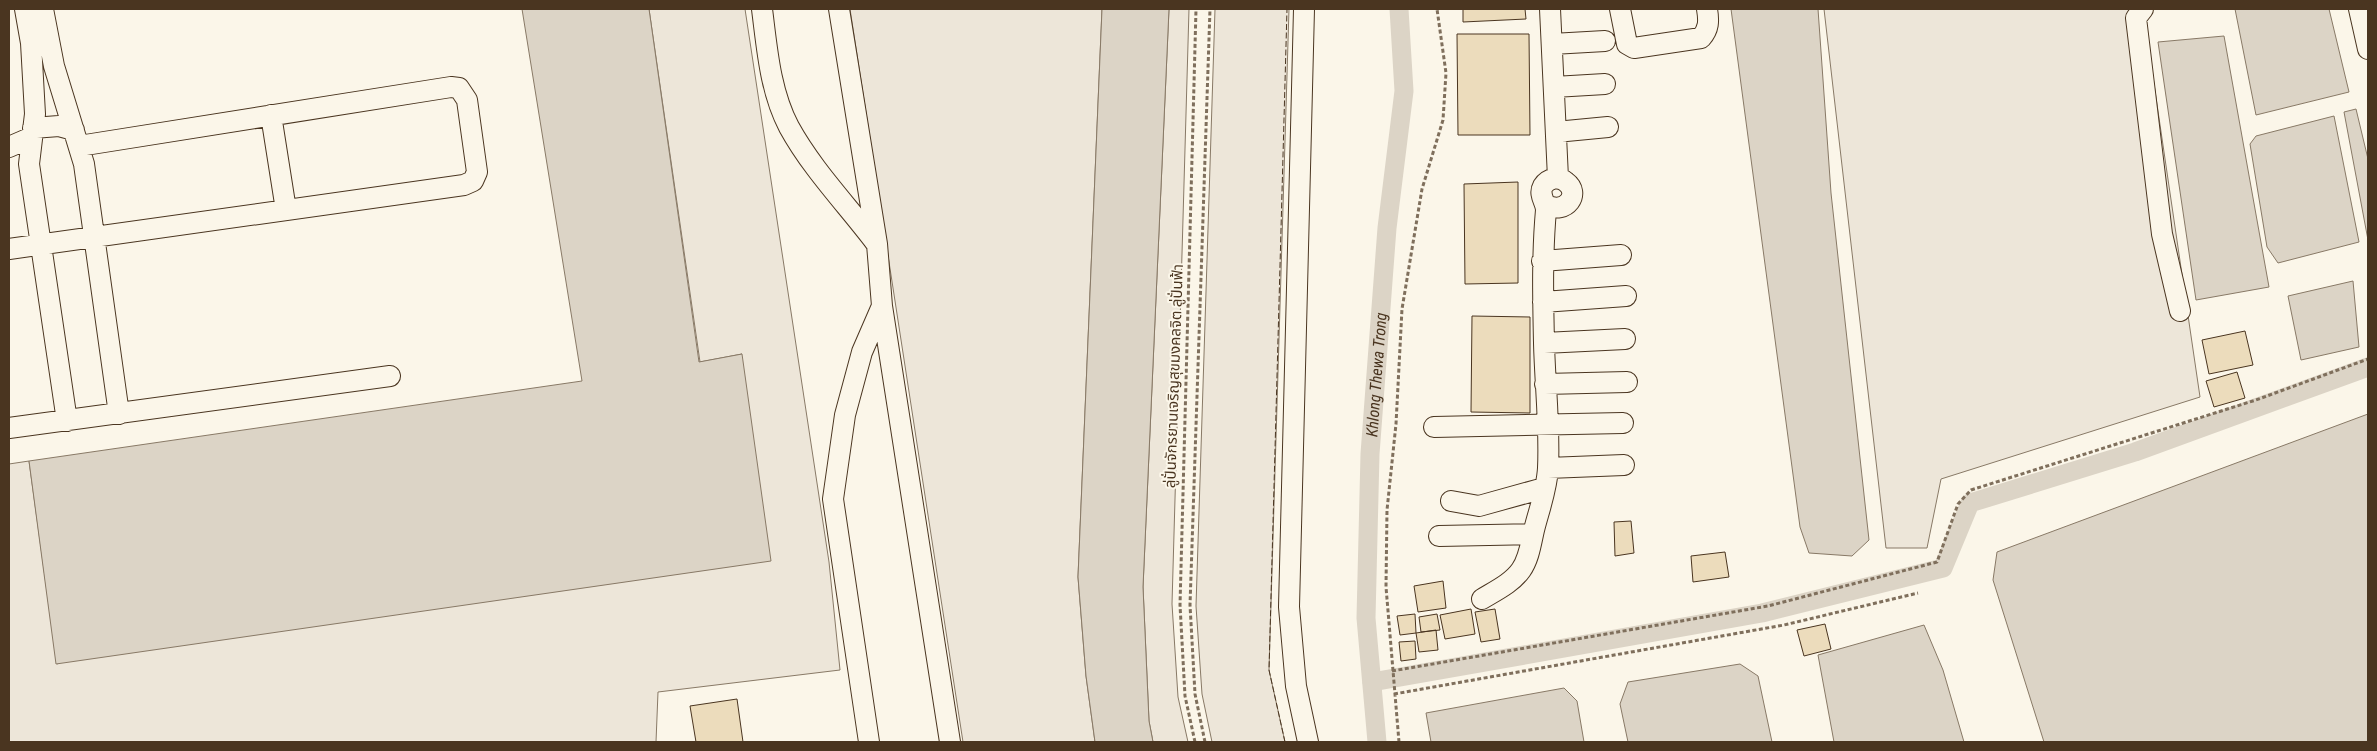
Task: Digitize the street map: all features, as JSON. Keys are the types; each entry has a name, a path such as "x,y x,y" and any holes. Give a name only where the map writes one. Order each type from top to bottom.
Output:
{"street":[{"path":"25,9 31,43 35,114 29,164 67,421"},
{"path":"43,9 54,66 84,164 96,237 119,414"},
{"path":"762,9 768,57 779,104 789,126 813,163 877,244"},
{"path":"839,9 877,244 882,306 950,742"},
{"path":"1304,9 1289,607 1296,686 1308,742"},
{"path":"1482,599 1509,582 1522,569 1533,534 1548,468 1542,261 1546,204 1541,196 1542,187 1549,180 1558,178 1550,9"},
{"path":"1623,9 1627,44 1634,48 1701,38 1708,27 1707,9"},
{"path":"2143,9 2136,18 2161,224 2180,311"},
{"path":"2359,9 2368,49"},
{"path":"1552,44 1605,41"},
{"path":"1554,87 1605,84"},
{"path":"9,147 33,133 59,126 76,138 271,115 451,87 459,88 467,100 477,172 473,181 464,185 9,248"},
{"path":"271,115 286,210"},
{"path":"1556,132 1608,127"},
{"path":"1542,261 1621,255"},
{"path":"1543,302 1626,296"},
{"path":"869,742 833,499 845,415 862,352 882,306"},
{"path":"1544,343 1625,339"},
{"path":"9,428 390,376"},
{"path":"1545,384 1627,382"},
{"path":"1434,427 1623,423"},
{"path":"1548,468 1624,465"},
{"path":"1452,501 1479,506 1544,488"},
{"path":"1439,536 1533,534"}],"path":[{"name":"ลู่ปั่นจักรยานเจริญสุขมงคลจิต ลู่ปั่นฟ้า","path":"1195,742 1185,696 1180,605 1196,9"},
{"path":"1205,742 1194,694 1190,605 1210,9"},
{"path":"1399,742 1386,587 1387,510 1396,424 1402,309 1422,189 1443,120 1446,73 1437,9"},
{"path":"1392,671 1768,606 1937,562 1958,504 1971,490 2256,400 2368,359"},
{"path":"1394,694 1784,625 1918,593"}],"shaded area":[{"path":"522,9 649,9 699,362 742,354 771,561 56,664 29,461 582,381"},
{"path":"649,9 745,9 829,562 840,670 658,692 656,742 9,742 9,464 29,461 57,664 742,354 700,362"},
{"path":"850,9 1102,9 1078,577 1086,676 1095,742 963,742"},
{"path":"1102,9 1169,9 1143,587 1149,721 1153,742 1095,742 1086,676 1078,577"},
{"path":"1169,9 1189,9 1172,604 1178,697 1188,742 1153,742 1149,721 1143,587"},
{"path":"1215,9 1289,9 1269,670 1285,742 1212,742 1202,694 1196,606"},
{"path":"1731,9 1818,9 1831,193 1869,540 1852,556 1809,553 1800,527"},
{"path":"1824,9 2143,9 2200,397 1941,479 1927,548 1886,548"},
{"path":"2235,9 2329,9 2349,92 2256,115"},
{"path":"2224,36 2269,287 2196,300 2158,42"},
{"path":"2356,109 2368,159 2368,240 2344,112"},
{"path":"2334,116 2359,242 2278,263 2267,247 2250,144 2256,136"},
{"path":"2353,281 2359,347 2301,360 2288,296"},
{"path":"2368,414 2368,742 2044,742 1993,580 1997,552"},
{"path":"1924,625 1943,670 1964,742 1834,742 1818,655"},
{"path":"1740,664 1758,676 1772,742 1628,742 1620,704 1628,682"},
{"path":"1564,688 1577,701 1584,742 1431,742 1426,713"}],"building":[{"path":"1463,9 1525,9 1526,19 1463,22"},
{"path":"1457,34 1529,34 1530,135 1458,135"},
{"path":"1518,182 1518,283 1465,284 1464,184"},
{"path":"1472,316 1530,317 1530,413 1471,412"},
{"path":"2245,331 2253,365 2209,374 2202,340"},
{"path":"2237,372 2245,398 2214,407 2206,381"},
{"path":"1631,521 1634,553 1615,556 1614,522"},
{"path":"1725,552 1729,577 1693,582 1691,556"},
{"path":"1443,581 1446,608 1418,612 1414,586"},
{"path":"1471,609 1475,634 1445,639 1440,615"},
{"path":"1495,609 1500,639 1481,642 1475,612"},
{"path":"1415,614 1416,633 1400,635 1397,616"},
{"path":"1437,614 1440,630 1421,632 1419,617"},
{"path":"1825,624 1831,649 1804,656 1797,630"},
{"path":"1436,630 1438,650 1419,652 1416,633"},
{"path":"1415,641 1416,659 1401,661 1399,642"},
{"path":"737,699 743,742 696,742 690,706"}],"waterway":[{"name":"Khlong Thewa Trong","path":"1377,742 1366,618 1370,454 1387,228 1404,91 1399,9"},
{"path":"1372,682 1762,613 1943,568 1970,503 2135,452 2368,367"}],"fence":[{"path":"1285,742 1269,670 1287,9"}]}
